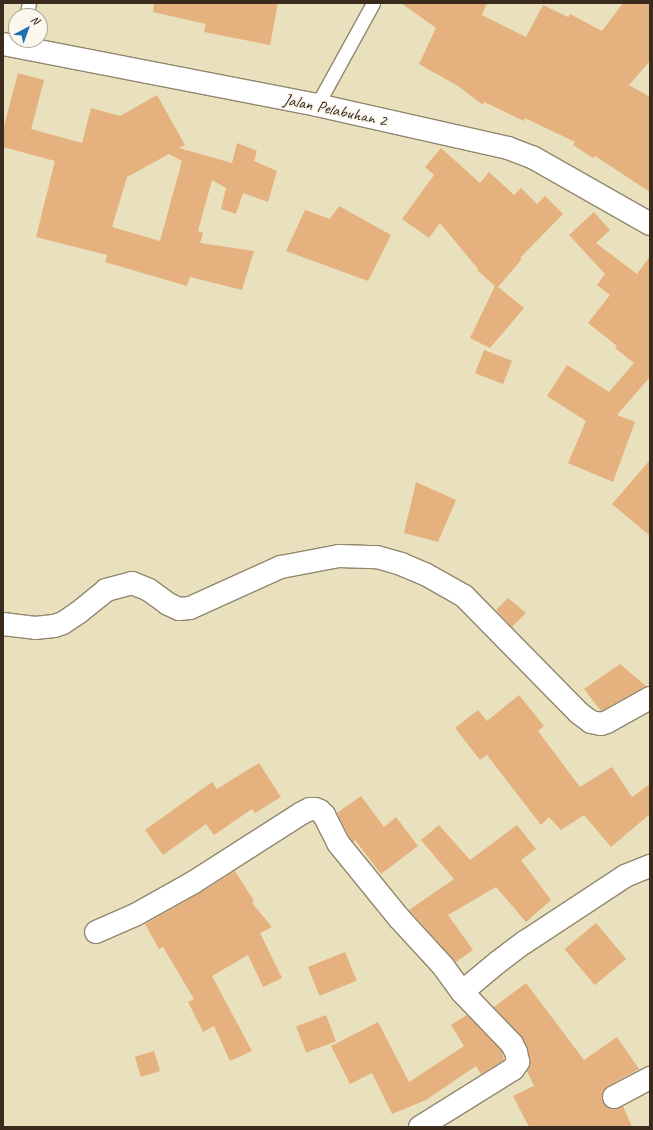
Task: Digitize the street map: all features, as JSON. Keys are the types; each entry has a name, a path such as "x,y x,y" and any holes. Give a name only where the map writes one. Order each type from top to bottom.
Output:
{"street":[{"name":"Jalan Pelabuhan 2","path":"33,48 317,105 508,148 534,158 650,224"},
{"path":"3,624 35,628 54,626 64,623 106,590 132,583 149,590 168,604 179,609 190,608 281,567 339,556 377,557 401,564 425,574 464,596 579,713 591,722 601,724 607,722 650,698"},
{"path":"96,932 135,915 194,882 302,813 310,809 320,811 324,815 338,843 443,966 462,992 512,1044 516,1052 518,1062 513,1069 420,1127"},
{"path":"462,992 525,942 625,876 650,866"},
{"path":"614,1097 650,1078"}],"lane":[{"path":"317,105 373,3"}],"building":[{"path":"154,3 278,3 270,45 204,32 206,24 153,12"},
{"path":"401,3 487,3 482,15 526,37 543,5 568,17 570,14 602,31 623,3 650,3 650,61 629,85 650,97 650,192 595,156 593,158 573,145 575,142 525,118 524,121 484,102 483,105 458,86 419,64 436,28"},
{"path":"18,73 44,80 31,129 82,143 91,108 120,116 157,95 185,145 179,148 232,163 237,143 257,151 254,161 277,171 268,202 243,193 236,214 221,209 226,188 212,180 198,231 203,233 200,243 254,251 242,290 190,277 187,286 105,262 107,255 36,237 55,161 3,147 3,130","holes":["169,154 182,161 160,241 112,227 127,177"]},
{"path":"441,148 480,183 489,172 514,195 521,188 537,204 545,196 563,214 520,258 522,259 498,287 524,308 490,348 470,338 495,286 477,270 478,269 440,223 429,238 402,219 434,175 425,167"},
{"path":"339,206 391,235 368,281 286,251 305,210 330,219"},
{"path":"594,212 610,230 596,243 637,274 650,256 650,377 617,415 635,422 613,482 568,463 586,421 547,396 567,365 609,392 634,363 615,348 617,346 588,323 610,295 597,285 605,274 569,235"},
{"path":"484,350 512,361 503,384 475,373"},
{"path":"650,460 650,536 612,504"},
{"path":"416,482 456,500 438,542 404,533"},
{"path":"508,598 526,613 512,627 496,610"},
{"path":"620,664 646,686 601,711 584,689"},
{"path":"519,695 544,726 538,731 580,787 612,767 632,797 650,784 650,814 611,847 584,815 561,830 549,817 541,825 487,755 480,760 455,728 478,710 487,721"},
{"path":"259,763 281,797 255,813 252,809 214,835 206,824 163,855 145,830 212,782 217,789"},
{"path":"361,796 384,827 396,817 418,846 381,874 355,840 353,842 337,813"},
{"path":"439,825 470,860 517,825 536,849 521,860 551,900 526,922 496,887 448,915 473,950 456,962 409,910 454,879 421,840"},
{"path":"235,871 254,901 252,903 272,927 260,933 282,978 263,987 248,955 212,976 252,1051 230,1061 214,1026 203,1032 188,1002 194,999 163,947 159,949 145,924"},
{"path":"596,923 626,959 595,985 565,949"},
{"path":"345,952 357,981 320,996 308,967"},
{"path":"526,983 584,1060 617,1037 639,1069 608,1086 603,1091 603,1103 608,1108 614,1109 623,1106 632,1127 529,1127 513,1096 534,1086 527,1071 530,1064 528,1049 521,1036 494,1007"},
{"path":"326,1015 336,1041 306,1053 296,1026"},
{"path":"467,1015 502,1051 504,1060 481,1074 476,1066 426,1100 392,1114 372,1073 350,1084 331,1046 378,1022 409,1082 464,1046 451,1025"},
{"path":"154,1051 160,1071 141,1077 135,1057"}]}
